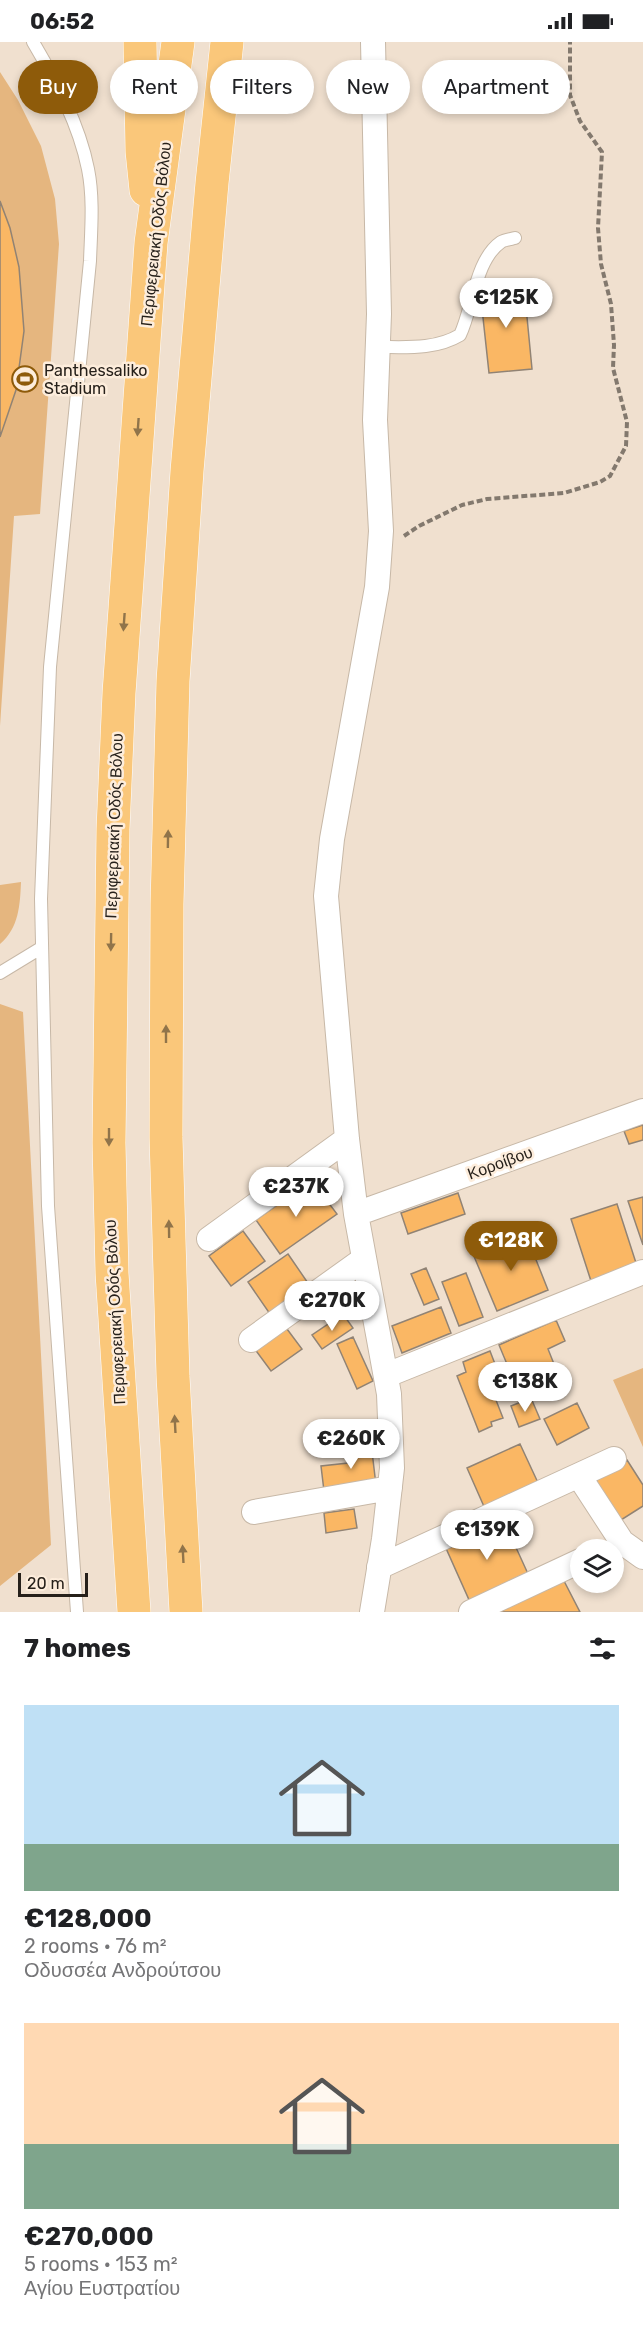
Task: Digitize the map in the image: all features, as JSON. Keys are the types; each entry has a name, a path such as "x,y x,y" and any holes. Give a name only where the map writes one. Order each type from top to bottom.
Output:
{"main road":[{"path":"140,42 142,151 151,243"},
{"name":"Περιφερειακή Οδός Βόλου","path":"134,1612 112,1273 109,1143 113,829 119,693 151,243 178,42"},
{"path":"186,1612 172,1376 166,1137 167,904 172,681 187,471 227,42"},
{"path":"213,183 242,42"}],"street":[{"path":"372,1612 384,1539 392,1468 387,1375 356,1214 326,916 327,874 377,587 381,551 375,420 379,314 373,42"},
{"name":"Κοροίβου","path":"356,1214 643,1111"},
{"path":"210,1239 347,1138"},
{"path":"251,1340 364,1259"},
{"path":"387,1375 643,1272"},
{"path":"379,1567 614,1459"},
{"path":"579,1476 610,1539"},
{"path":"254,1512 390,1488"},
{"path":"624,1550 643,1557"},
{"path":"471,1612 570,1566"}],"lane":[{"path":"33,42 61,93 81,141 88,171 91,209 90,261 50,667 41,948 48,1206 77,1612"},
{"path":"377,347 430,346 442,344 460,335 478,277 484,266 492,252 502,242 515,238"},
{"path":"0,973 41,948"}],"path":[{"path":"381,551 419,526 462,505 487,500 564,493 600,482 614,470 626,446 627,422 613,368 611,304 601,264 598,228 602,152 580,121 570,95 570,42"}],"shaded area":[{"name":"Panthessaliko Stadium","path":"0,72 18,100 18,114 25,114 41,146 55,199 59,244 40,514 14,516 0,726"},
{"path":"21,882 15,923 0,944 0,885"},
{"path":"0,1004 23,1012 51,1545 0,1586"},
{"path":"643,1368 643,1447 613,1380"}],"building":[{"path":"0,201 10,228 19,267 24,331 16,390 0,437"},
{"path":"524,286 532,369 489,373 480,290"},
{"path":"643,1125 643,1140 629,1144 624,1131"},
{"path":"307,1184 317,1198 322,1194 337,1214 280,1254 256,1220"},
{"path":"458,1193 465,1214 408,1234 401,1213"},
{"path":"643,1197 643,1245 628,1201"},
{"path":"617,1204 637,1266 591,1281 571,1219"},
{"path":"243,1231 265,1261 231,1286 209,1256"},
{"path":"525,1232 548,1290 497,1311 473,1254"},
{"path":"288,1254 310,1286 270,1314 248,1282"},
{"path":"426,1268 439,1299 424,1305 411,1274"},
{"path":"466,1273 483,1317 459,1326 442,1282"},
{"path":"441,1307 451,1333 402,1353 392,1326"},
{"path":"343,1314 353,1328 322,1349 312,1335"},
{"path":"556,1320 565,1341 548,1349 554,1364 514,1381 499,1345"},
{"path":"284,1325 302,1349 271,1371 254,1348"},
{"path":"353,1337 373,1381 357,1389 337,1344"},
{"path":"490,1351 505,1390 494,1395 503,1418 491,1422 492,1426 479,1432 457,1376 466,1372 463,1362"},
{"path":"531,1398 540,1419 519,1427 511,1406"},
{"path":"577,1403 589,1428 557,1445 544,1419"},
{"path":"371,1443 376,1485 324,1491 321,1466 348,1463 346,1446"},
{"path":"520,1444 540,1487 486,1511 467,1468"},
{"path":"627,1460 643,1485 643,1506 621,1520 595,1481"},
{"path":"354,1509 357,1528 326,1533 324,1513"},
{"path":"503,1519 529,1576 470,1602 445,1546"},
{"path":"563,1579 580,1612 499,1612"}],"place":[{"name":"Panthessaliko Stadium","path":"25,379"}]}
